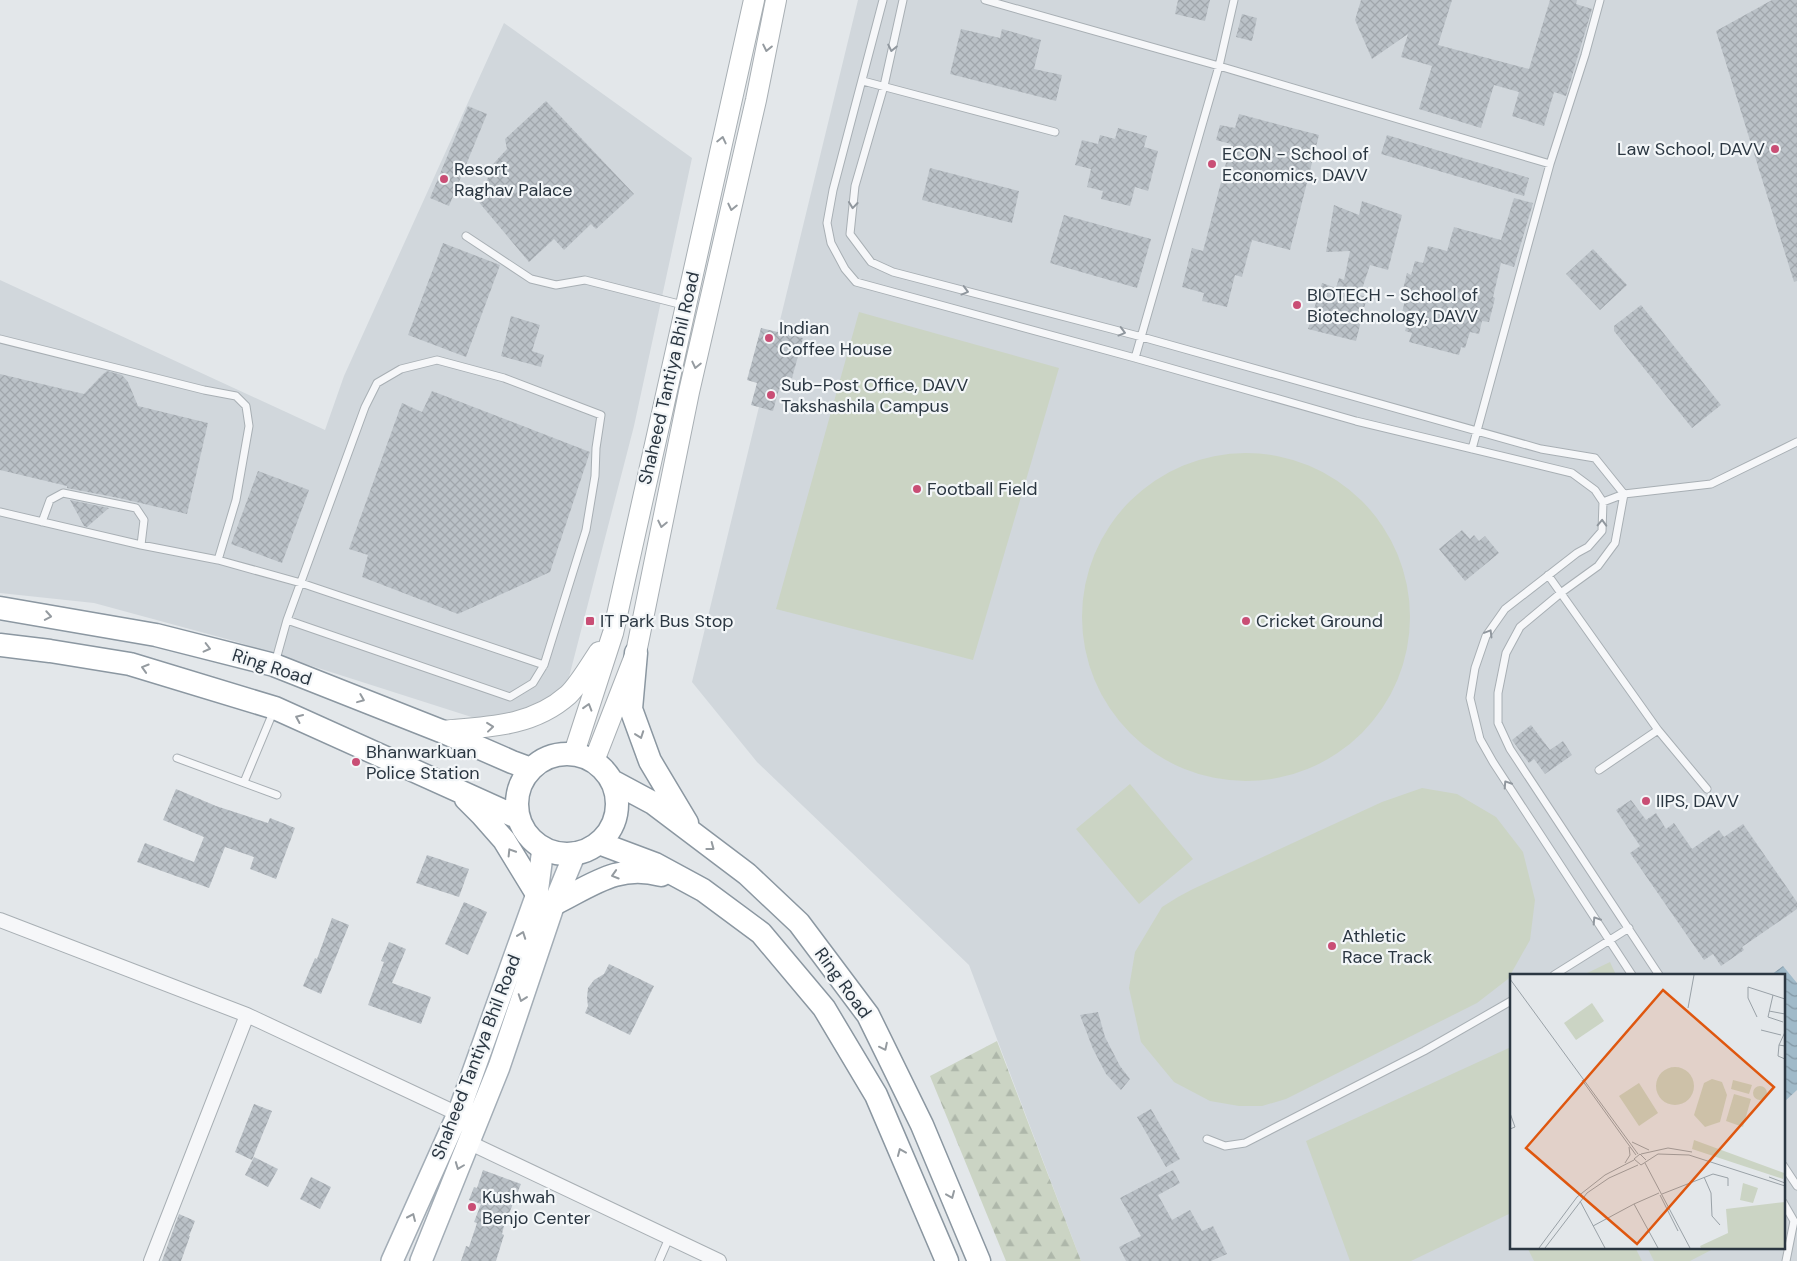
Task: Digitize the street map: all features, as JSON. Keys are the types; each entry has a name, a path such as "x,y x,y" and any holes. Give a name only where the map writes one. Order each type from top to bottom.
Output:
{"highway":[{"name":"Ring Road","path":"0,608 156,635 274,665 441,731 530,769"},
{"path":"0,645 50,650 130,664 275,708 519,818"},
{"path":"636,653 631,709 650,761 692,832"},
{"path":"562,753 584,757 608,773 616,792 617,814 610,830 600,843 588,850 575,854 561,854 543,848 528,835 519,818 517,805 518,791 530,769 540,761 562,753"},
{"name":"Ring Road","path":"612,781 653,803 748,874 799,923 868,1015 922,1125 979,1261"},
{"path":"452,787 482,815 504,840 545,899 617,874 640,870 660,875 677,882 733,921 767,951 824,1008"},
{"name":"Ring Road","path":"600,843 655,864 703,890 761,934 824,1008 876,1095 947,1261"}],"main road":[{"name":"Shaheed Tantiya Bhil Road","path":"584,757 754,0"},
{"path":"584,757 636,653 690,392 756,100 776,0"},
{"path":"685,306 709,308"},
{"path":"441,731 496,727 539,716 569,695 612,633"},
{"name":"Shaheed Tantiya Bhil Road","path":"422,1261 499,1067 545,899 543,848"},
{"name":"Shaheed Tantiya Bhil Road","path":"392,1261 458,1114 545,899 575,854"}],"street":[{"path":"0,920 247,1015 458,1114"},
{"path":"152,1261 247,1015"},
{"path":"468,1142 719,1261"}],"lane":[{"path":"883,0 833,190 827,223 831,243 845,268 856,282 1135,358 1356,422 1572,473 1595,490 1603,502 1602,531 1588,547 1577,553 1505,609 1486,636 1475,668 1470,698 1480,739 1493,762 1631,974"},
{"path":"903,0 884,86 856,186 850,234 871,262 893,272 1142,337 1541,448 1595,458 1624,494 1615,543 1598,566 1562,592 1520,627 1506,652 1498,693 1498,723 1510,749 1658,974"},
{"path":"985,0 1219,66 1550,164"},
{"path":"1135,358 1219,66 1234,0"},
{"path":"1472,449 1550,164 1585,55 1600,0"},
{"path":"863,81 1055,132"},
{"path":"466,236 531,279 556,285 585,280 685,306"},
{"path":"0,339 204,390 236,396 246,406 249,426 236,500 218,560"},
{"path":"274,665 286,620 302,583 365,407 377,383 401,369 437,360 504,378 601,415 596,448 595,476 586,530 544,665 533,683 510,697 286,620"},
{"path":"1603,502 1624,494 1711,484 1797,442"},
{"path":"42,522 50,500 63,493 136,508 144,520 141,545"},
{"path":"0,512 141,545 218,560 302,583 544,665"},
{"path":"1548,576 1562,592 1658,730 1707,789"},
{"path":"244,782 275,708"},
{"path":"1599,770 1658,730"},
{"path":"177,758 277,795"},
{"path":"1556,974 1628,928"},
{"path":"1207,1139 1225,1146 1245,1143 1424,1051 1510,1002"},
{"path":"1784,1167 1797,1186"},
{"path":"1784,1204 1794,1222 1786,1261"},
{"path":"659,1261 669,1238"}],"shaded area":[{"path":"858,0 1797,0 1797,1261 1081,1261 969,965 757,762 692,682"},
{"path":"504,23 692,158 634,426 568,681 542,710 509,729 234,641 94,603 0,593 0,280 325,430 344,376"}],"green space":[{"name":"Football Field","path":"859,312 1059,368 973,660 776,609"},
{"name":"Cricket Ground","path":"1246,453 1278,456 1309,465 1337,481 1362,501 1382,526 1398,554 1407,585 1410,617 1407,649 1398,680 1382,708 1362,733 1337,753 1309,769 1278,778 1246,781 1214,778 1183,769 1155,753 1130,733 1110,708 1094,680 1085,649 1082,617 1085,585 1094,554 1110,526 1130,501 1155,481 1183,465 1214,456"},
{"path":"1130,784 1193,859 1139,904 1076,829"},
{"name":"Athletic Race Track","path":"1422,788 1457,794 1496,817 1523,852 1535,900 1530,940 1508,979 1477,1003 1286,1099 1262,1106 1239,1106 1210,1101 1174,1082 1141,1042 1129,988 1135,952 1162,907 1193,889 1382,802"},
{"path":"1610,962 1616,974 1585,974"},
{"path":"997,1041 1081,1261 1006,1261 930,1076"},
{"path":"1510,1047 1510,1213 1411,1261 1350,1261 1306,1141"},
{"path":"1528,1248 1636,1248 1642,1261 1534,1261"},
{"path":"1648,1248 1715,1248 1690,1261 1654,1261"}],"water":[{"path":"1783,966 1797,983 1797,1090 1784,1102 1784,974 1772,974"}],"building":[{"path":"1178,0 1210,0 1205,21 1175,14"},
{"path":"1361,0 1452,0 1438,45 1529,69 1550,0 1577,0 1576,4 1592,9 1566,96 1554,92 1544,126 1512,116 1519,92 1494,85 1481,128 1419,109 1432,66 1401,57 1408,34 1372,59 1355,20"},
{"name":"Law School, DAVV","path":"1772,0 1797,0 1797,281 1794,282 1716,31"},
{"path":"1242,14 1257,18 1252,41 1236,37"},
{"path":"961,29 1000,38 1002,29 1041,40 1034,69 1062,75 1056,101 950,74"},
{"path":"546,101 634,194 596,229 591,224 564,250 554,239 529,262 477,200 492,188 486,182 494,163 507,149 505,139"},
{"path":"468,106 487,114 449,206 430,198"},
{"path":"1239,114 1319,135 1290,250 1252,240 1242,277 1235,275 1227,307 1202,301 1204,293 1182,287 1192,248 1203,251 1231,144 1216,140 1220,125 1235,128"},
{"path":"1118,128 1147,136 1144,147 1158,151 1148,191 1135,187 1130,206 1101,199 1103,191 1087,187 1091,169 1075,165 1082,140 1098,144 1100,135 1115,139"},
{"path":"1387,135 1529,178 1524,196 1381,154"},
{"path":"930,168 1019,191 1012,223 922,200"},
{"path":"1514,198 1533,203 1514,267 1501,263 1489,322 1482,321 1479,334 1470,332 1465,348 1461,347 1459,355 1409,342 1412,333 1405,331 1409,315 1402,313 1405,300 1401,298 1407,273 1411,275 1415,261 1423,263 1428,246 1447,251 1454,227 1501,240"},
{"path":"1362,201 1402,215 1388,270 1370,265 1360,295 1367,297 1356,341 1308,329 1322,283 1336,288 1339,278 1344,280 1350,251 1326,252 1334,205 1359,215"},
{"path":"1064,215 1151,239 1137,288 1050,263"},
{"path":"443,243 500,265 466,357 408,335"},
{"path":"1593,249 1627,285 1600,310 1566,274"},
{"path":"1641,305 1721,405 1692,428 1614,331 1614,326"},
{"path":"511,316 540,325 532,351 544,355 541,367 501,356"},
{"path":"761,328 803,338 792,378 786,376 782,390 779,389 773,411 751,405 757,383 747,380"},
{"path":"107,371 122,375 128,382 138,406 208,423 187,514 67,488 67,486 0,470 0,374 84,394"},
{"path":"432,391 590,452 550,572 458,614 362,577 368,555 349,549 402,403 422,412"},
{"path":"258,471 309,490 282,563 231,544"},
{"path":"70,500 109,508 87,527 84,526"},
{"path":"1462,530 1470,539 1474,535 1479,541 1485,536 1499,553 1465,581 1439,549"},
{"path":"1531,725 1550,750 1563,741 1572,755 1545,774 1534,759 1529,763 1512,740"},
{"path":"176,789 216,806 268,823 270,818 295,828 276,879 250,869 254,857 225,847 209,888 137,862 145,843 194,862 204,837 163,820"},
{"path":"1631,800 1646,820 1656,813 1666,829 1674,823 1692,849 1719,830 1724,837 1743,824 1797,902 1797,909 1742,947 1744,950 1721,966 1713,954 1704,960 1630,853 1640,846 1616,810"},
{"path":"427,855 469,869 459,897 416,883"},
{"path":"464,902 487,912 468,955 445,944"},
{"path":"332,918 349,925 321,994 303,986 315,958 317,959"},
{"path":"389,942 406,949 392,983 431,997 421,1024 368,1005 384,962 381,961"},
{"path":"609,964 654,986 630,1035 585,1013 588,1006 588,988 594,980 604,974"},
{"path":"1098,1012 1105,1037 1120,1066 1130,1079 1121,1090 1106,1074 1093,1049 1080,1015"},
{"path":"254,1104 272,1111 252,1160 235,1152"},
{"path":"1151,1109 1180,1159 1166,1167 1137,1117"},
{"path":"254,1157 278,1169 268,1187 245,1175"},
{"path":"483,1170 521,1184 504,1226 502,1234 504,1235 496,1261 461,1261 466,1246 469,1247 477,1223 474,1222 481,1204 469,1200 474,1187 477,1188"},
{"path":"1173,1170 1180,1183 1158,1195 1172,1220 1190,1210 1202,1231 1213,1226 1227,1254 1211,1261 1126,1261 1119,1247 1141,1236 1120,1198"},
{"path":"311,1177 331,1187 320,1209 300,1199"},
{"path":"179,1214 195,1221 181,1261 162,1261"}],"place":[{"name":"Law School, DAVV","path":"1775,149"},
{"name":"ECON - School of Economics, DAVV","path":"1212,164"},
{"name":"Resort Raghav Palace","path":"444,179"},
{"name":"BIOTECH - School of Biotechnology, DAVV","path":"1297,305"},
{"name":"Indian Coffee House","path":"769,338"},
{"name":"Sub-Post Office, DAVV Takshashila Campus","path":"771,395"},
{"name":"Football Field","path":"917,489"},
{"name":"IT Park Bus Stop","path":"590,621"},
{"name":"Cricket Ground","path":"1246,621"},
{"name":"Bhanwarkuan Police Station","path":"356,762"},
{"name":"IIPS, DAVV","path":"1646,801"},
{"name":"Athletic Race Track","path":"1332,946"},
{"name":"Kushwah Benjo Center","path":"472,1207"}]}
